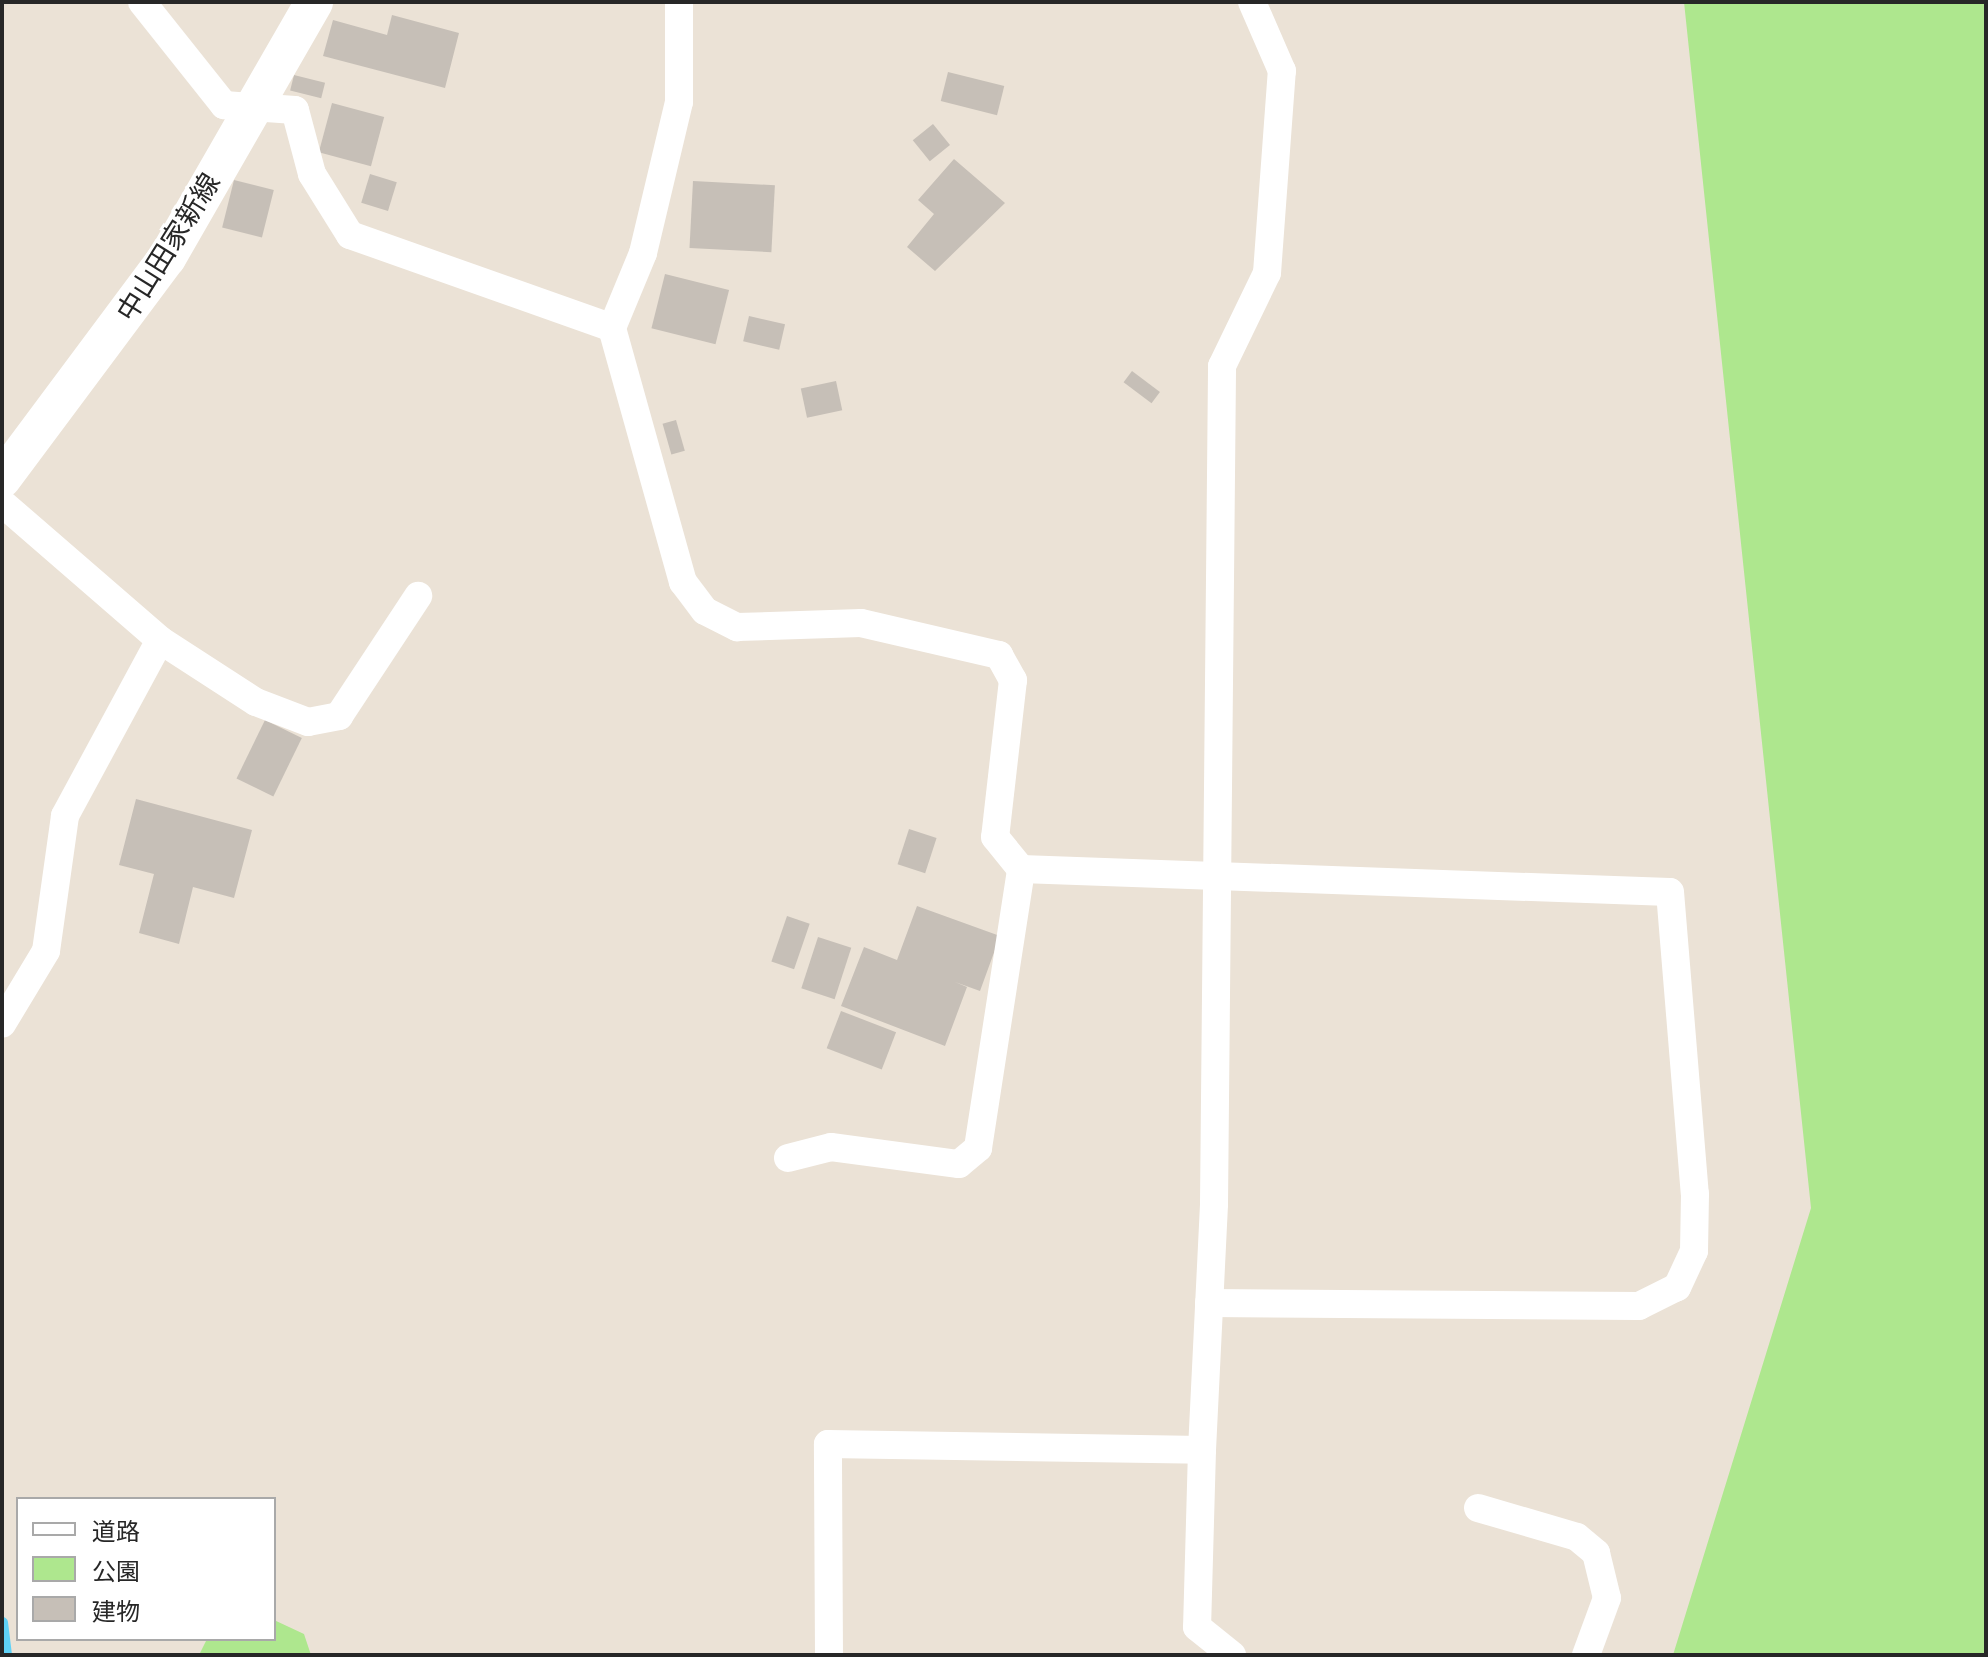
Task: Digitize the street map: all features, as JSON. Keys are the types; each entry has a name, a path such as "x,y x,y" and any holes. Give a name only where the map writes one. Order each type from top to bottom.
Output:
{"main road":[{"name":"中山田家新線","path":"2,479 167,258 251,105 314,2"}],"street":[{"path":"142,2 224,105 295,110 312,174 350,235 612,328"},
{"path":"679,2 679,102 643,253 612,328 683,582 705,611 737,627 861,623 999,655 1013,680 995,837 1021,869 1213,880 1670,892 1695,1194 1694,1251 1677,1287 1639,1306 1209,1303"},
{"path":"1232,1655 1197,1627 1209,1303 1222,366 1267,273 1282,71 1252,2"},
{"path":"2,503 160,640 256,702 308,722 339,716 418,596"},
{"path":"2,1024 46,951 65,816 160,640"},
{"path":"788,1158 831,1147 959,1164 978,1148 1021,869"},
{"path":"829,1655 828,1444 1202,1450"},
{"path":"1478,1508 1577,1537 1596,1553 1607,1598 1586,1655"}],"green space":[{"path":"1684,2 1986,2 1986,1655 1673,1655 1811,1208"},
{"path":"276,1621 304,1634 311,1655 199,1655 206,1641 276,1641"}],"building":[{"path":"392,15 459,33 445,88 323,56 333,20 387,35"},
{"path":"948,72 1004,86 997,115 941,101"},
{"path":"294,75 325,83 321,98 290,91"},
{"path":"332,103 384,117 371,166 319,152"},
{"path":"933,124 950,145 930,161 913,140"},
{"path":"954,159 1005,203 935,271 907,247 934,214 918,200"},
{"path":"370,174 397,182 388,211 361,203"},
{"path":"234,180 274,190 262,237 222,228"},
{"path":"693,181 775,185 771,252 689,248"},
{"path":"665,274 729,290 715,344 651,328"},
{"path":"749,316 785,324 779,350 743,341"},
{"path":"1132,371 1160,392 1152,403 1124,382"},
{"path":"836,381 842,410 807,418 801,388"},
{"path":"676,420 685,451 671,455 663,424"},
{"path":"265,720 302,738 273,796 237,778"},
{"path":"136,799 252,830 234,898 193,887 179,944 139,933 154,874 119,865"},
{"path":"909,829 937,838 925,873 898,864"},
{"path":"917,906 1000,936 980,991 955,982 967,987 945,1046 841,1006 864,947 897,960"},
{"path":"787,916 810,924 794,969 771,961"},
{"path":"818,937 851,948 835,999 801,988"},
{"path":"841,1011 896,1032 882,1069 827,1048"}],"waterway":[{"path":"2,1622 6,1655"}]}
